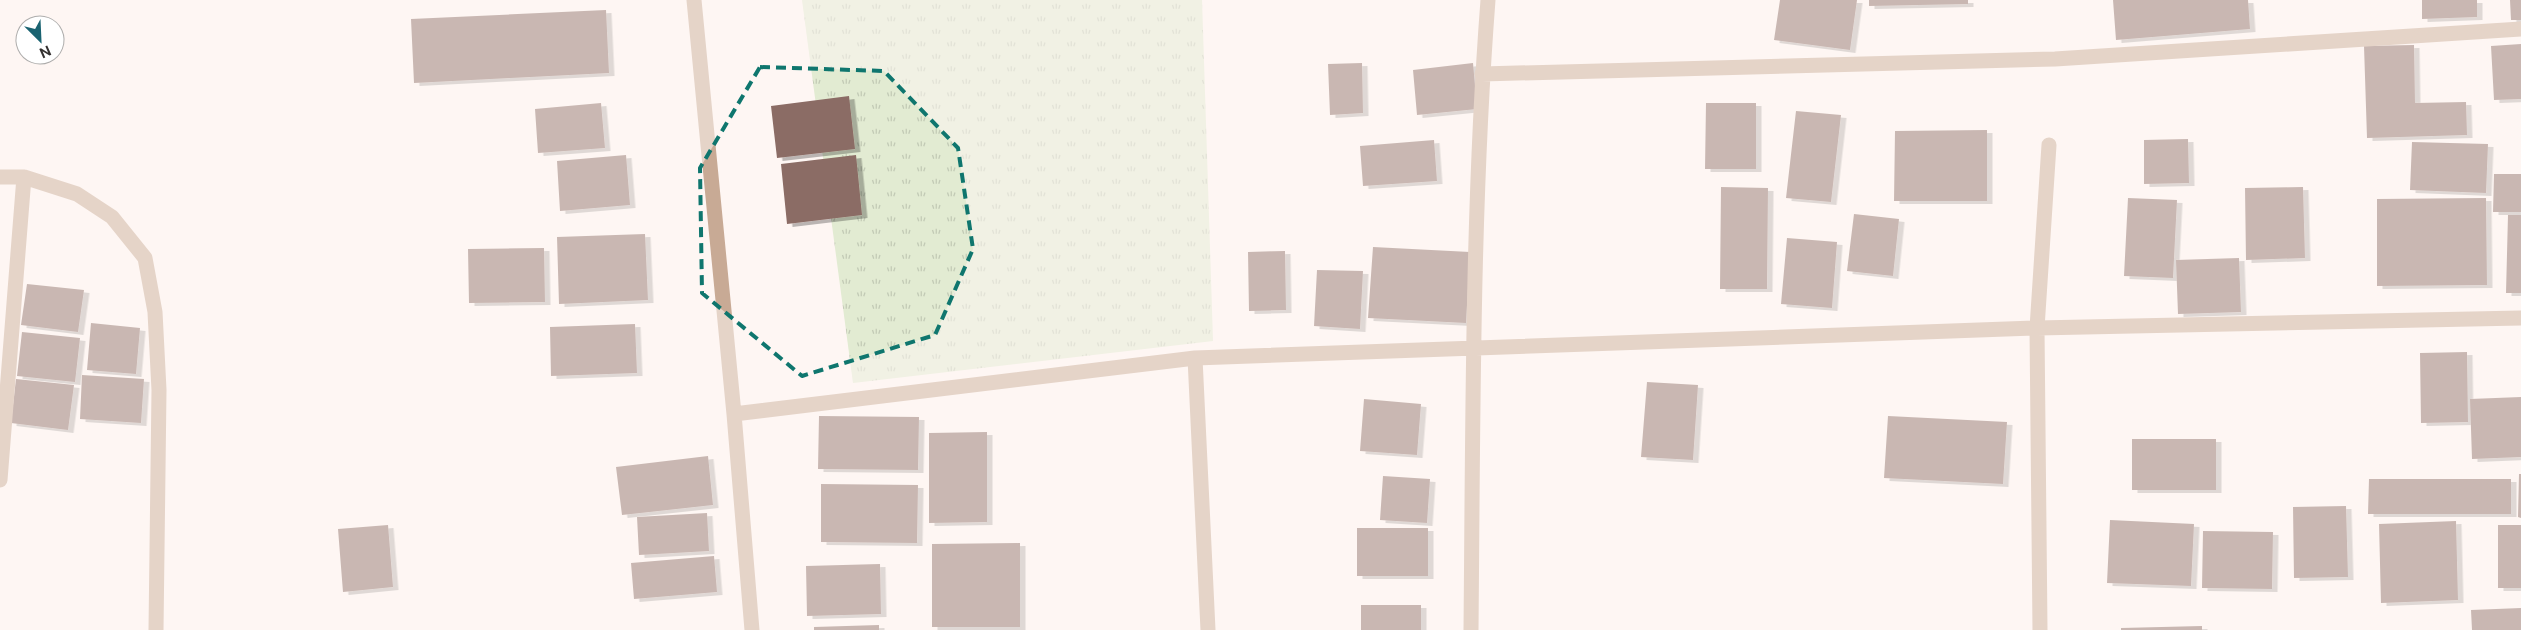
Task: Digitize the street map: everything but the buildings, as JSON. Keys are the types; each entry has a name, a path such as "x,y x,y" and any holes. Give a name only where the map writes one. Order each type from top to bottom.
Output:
{"street":[{"path":"694,0 734,414 752,630"},
{"path":"1471,630 1474,347 1482,74 1488,0"},
{"path":"1482,74 2055,59 2521,29"},
{"path":"2040,630 2037,328 2049,145"},
{"path":"0,177 24,177 77,194 112,217 145,258 155,312 159,390 156,630"},
{"path":"0,480 24,177"},
{"path":"734,414 1196,358 2037,328 2521,318"},
{"path":"1196,358 1208,630"}],"highlighted area":[{"path":"760,67 884,71 958,148 973,249 935,335 802,376 702,293 700,168"}],"green space":[{"path":"802,0 1202,0 1213,341 853,383"}]}
